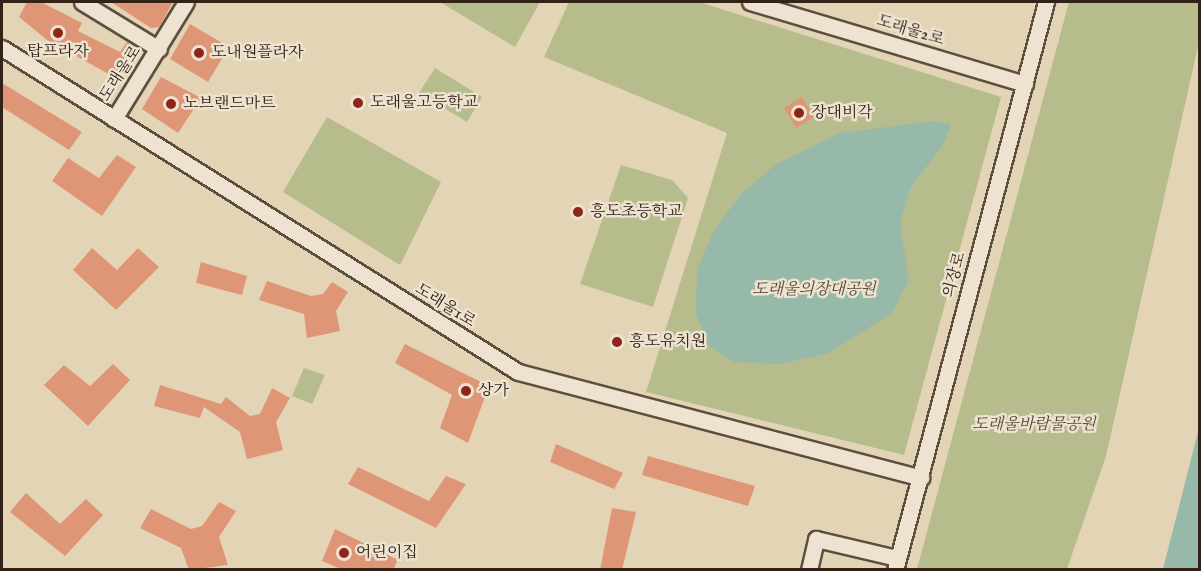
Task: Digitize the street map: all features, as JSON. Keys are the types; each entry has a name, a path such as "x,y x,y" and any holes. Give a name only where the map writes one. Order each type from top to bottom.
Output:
{"street":[{"name":"도래울로","path":"82,2 159,50"},
{"name":"도래울로","path":"114,119 159,50 186,2"},
{"name":"도래울2로","path":"750,2 774,5 1025,84"},
{"name":"의장로","path":"808,570 816,539 896,564 921,478 1046,2"},
{"name":"도래울1로","path":"2,48 518,372 921,478"}],"green space":[{"path":"440,2 540,2 515,47"},
{"name":"도래울의장대공원","path":"569,2 699,2 1001,97 904,455 646,392 727,133 544,57"},
{"name":"도래울바람물공원","path":"1069,2 1199,2 1199,42 1106,456 1067,569 917,569"},
{"path":"435,68 482,97 467,122 419,93"},
{"path":"327,117 441,182 400,265 283,192"},
{"path":"621,165 672,180 688,198 653,307 580,284"},
{"path":"304,368 325,375 312,404 292,396"}],"shaded area":[{"path":"934,121 951,124 943,145 910,188 900,223 909,280 893,312 829,353 780,364 734,362 710,347 696,314 697,269 714,230 742,193 775,165 840,133"},
{"path":"1199,428 1199,569 1163,569"}],"building":[{"path":"27,2 41,2 82,23 78,31 120,52 128,41 139,53 125,77 116,78 47,40 19,17"},
{"path":"111,2 173,2 159,27 151,28"},
{"name":"도내원플라자","path":"190,24 229,47 208,82 170,59"},
{"name":"노브랜드마트","path":"161,77 201,98 178,133 142,109"},
{"path":"2,83 82,132 69,150 2,107"},
{"name":"장대비각","path":"802,97 814,117 796,128 784,108"},
{"path":"117,155 136,167 102,216 52,181 68,158 99,178"},
{"path":"92,248 117,270 138,248 159,267 116,310 73,270"},
{"path":"201,262 247,276 242,295 196,283"},
{"path":"267,281 311,296 323,294 332,282 348,292 336,311 340,331 307,338 304,314 259,300"},
{"name":"상가","path":"405,344 489,386 468,443 440,428 452,395 395,363"},
{"path":"113,364 130,380 88,426 44,385 64,365 90,386"},
{"path":"160,385 221,404 226,397 250,416 260,414 272,388 290,398 276,422 283,450 247,459 240,432 204,407 200,418 154,406"},
{"path":"556,444 623,473 614,489 550,462"},
{"path":"648,456 755,486 748,506 642,475"},
{"path":"358,467 429,501 446,476 466,484 436,528 348,484"},
{"path":"26,493 60,524 86,499 103,515 65,556 10,512"},
{"path":"219,502 236,511 219,537 228,565 189,570 181,548 140,528 151,509 191,529 202,526"},
{"path":"612,508 636,512 622,570 600,570"},
{"path":"335,529 398,560 393,570 343,570 322,561"}],"place":[{"name":"탑프라자","path":"58,33"},
{"name":"도내원플라자","path":"199,53"},
{"name":"도래울고등학교","path":"358,103"},
{"name":"노브랜드마트","path":"171,104"},
{"name":"장대비각","path":"799,113"},
{"name":"흥도초등학교","path":"578,212"},
{"name":"흥도유치원","path":"617,342"},
{"name":"상가","path":"466,391"},
{"name":"어린이집","path":"344,553"}]}
